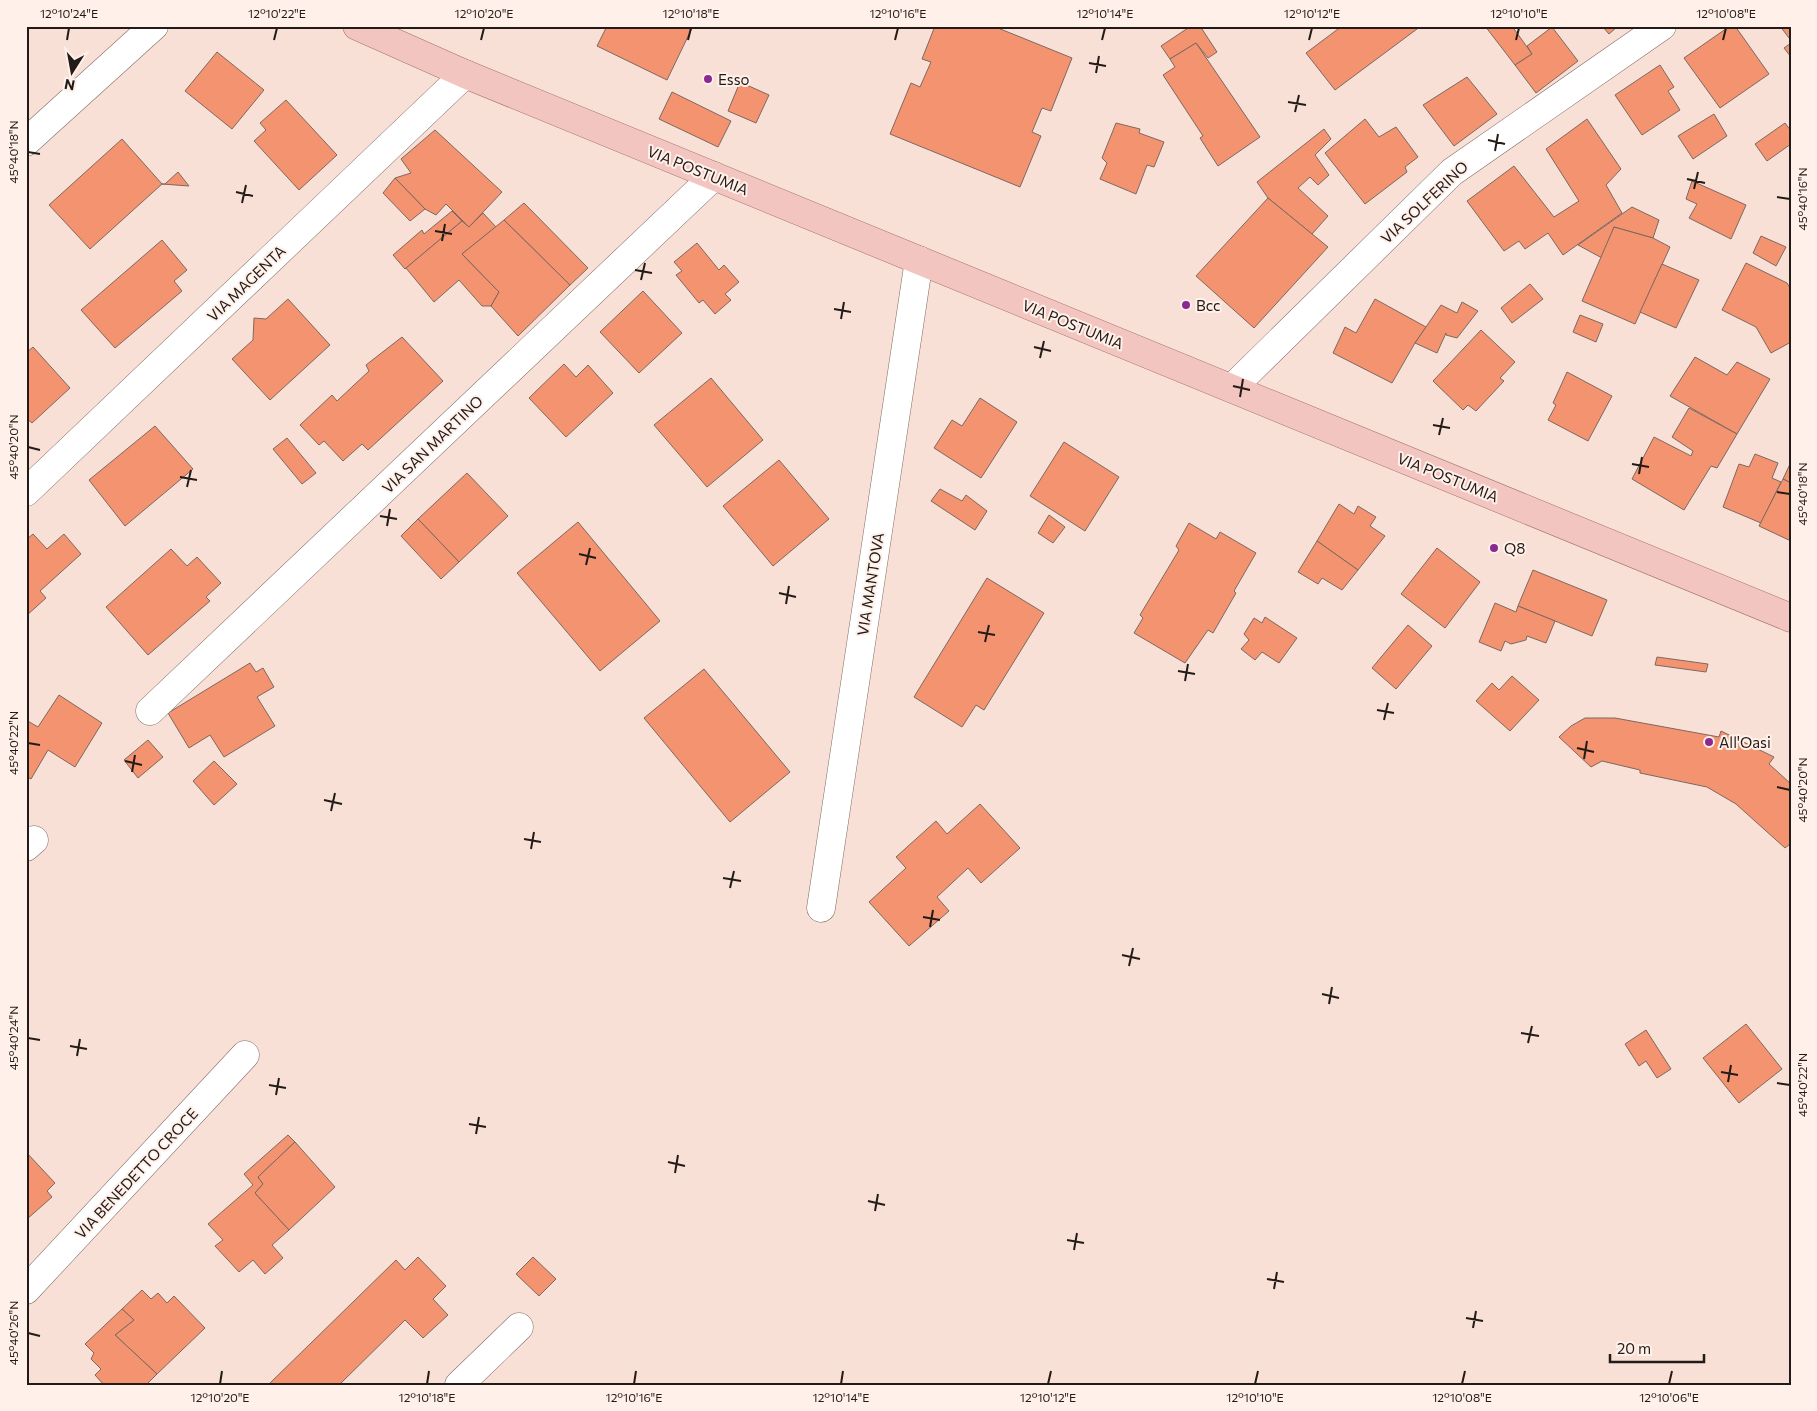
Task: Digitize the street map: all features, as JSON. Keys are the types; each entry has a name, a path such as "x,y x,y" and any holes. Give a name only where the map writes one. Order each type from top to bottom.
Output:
{"main road":[{"name":"VIA POSTUMIA","path":"357,26 465,74 1791,618"}],"street":[{"path":"26,142 154,26"},
{"name":"VIA SOLFERINO","path":"1232,388 1452,172 1662,26"},
{"name":"VIA MAGENTA","path":"26,492 465,74"},
{"name":"VIA SAN MARTINO","path":"150,711 714,176"},
{"name":"VIA MANTOVA","path":"821,908 919,260"},
{"name":"VIA BENEDETTO CROCE","path":"26,1290 245,1055"},
{"path":"459,1385 519,1327"}],"building":[{"path":"607,26 693,26 667,80 597,46"},
{"path":"935,26 993,26 1072,58 1051,111 1042,108 1032,132 1041,136 1020,187 890,134 911,83 920,87 931,62 922,59"},
{"path":"1191,26 1200,26 1217,52 1208,58 1196,43 1170,59 1161,46"},
{"path":"1342,26 1421,26 1335,90 1306,53"},
{"path":"1485,26 1512,26 1532,54 1515,65"},
{"path":"1602,26 1618,26 1609,34"},
{"path":"1730,26 1735,26 1769,74 1720,108 1684,58"},
{"path":"1780,26 1791,26 1791,37 1789,38"},
{"path":"1552,27 1578,61 1536,93 1515,65 1532,54 1527,46"},
{"path":"1196,43 1260,137 1218,166 1200,138 1203,136 1163,75 1175,67 1170,59"},
{"path":"1791,43 1791,57 1784,48"},
{"path":"217,52 264,90 232,129 185,91"},
{"path":"1660,65 1674,87 1668,91 1680,110 1642,135 1615,95"},
{"path":"1467,77 1497,114 1454,146 1423,105"},
{"path":"740,82 769,95 756,123 728,111"},
{"path":"672,92 731,121 718,147 659,119"},
{"path":"286,100 337,155 299,190 254,141 266,130 260,123"},
{"path":"1714,114 1727,136 1693,159 1678,136"},
{"path":"1365,119 1379,137 1396,127 1418,157 1405,167 1407,172 1365,204 1325,153"},
{"path":"1587,119 1621,169 1606,185 1622,213 1563,255 1548,233 1525,249 1519,241 1504,251 1467,201 1514,166 1554,217 1579,201 1546,149"},
{"path":"1116,123 1140,129 1139,133 1164,142 1154,167 1147,165 1136,194 1100,179 1107,163 1102,158"},
{"path":"1785,123 1791,131 1791,144 1767,161 1755,144"},
{"path":"1324,129 1331,139 1315,155 1329,175 1318,185 1310,177 1298,188 1328,216 1312,234 1268,198 1257,182"},
{"path":"435,130 502,192 469,227 446,204 436,215 425,209 395,178 411,173 401,159"},
{"path":"122,139 162,184 90,249 49,205"},
{"path":"178,172 189,186 162,184 165,184"},
{"path":"395,178 425,209 410,221 383,193"},
{"path":"1692,181 1746,205 1731,239 1689,218 1697,204 1686,199"},
{"path":"1268,198 1328,247 1254,328 1196,276"},
{"path":"524,203 588,268 570,285 504,220"},
{"path":"1632,207 1659,220 1653,238 1614,227 1602,258 1578,245"},
{"path":"452,211 462,221 405,269 393,255 422,230 424,234"},
{"path":"483,213 496,227 462,254 499,292 491,306 482,306 459,280 434,302 406,268 462,221 469,227"},
{"path":"504,220 570,285 518,336 491,306 499,292 462,254"},
{"path":"1614,227 1653,238 1670,247 1635,324 1582,301"},
{"path":"1761,236 1786,247 1776,266 1753,253"},
{"path":"162,240 187,270 174,281 182,291 115,348 81,310"},
{"path":"697,243 719,270 724,265 739,282 725,294 731,300 715,314 703,300 699,303 676,275 682,271 674,262"},
{"path":"1746,263 1787,283 1791,289 1791,342 1771,353 1756,327 1722,310"},
{"path":"1662,264 1699,280 1676,328 1640,312"},
{"path":"1530,284 1543,299 1512,323 1501,308"},
{"path":"643,291 682,333 639,373 600,332"},
{"path":"288,299 330,345 270,400 232,359 253,340 254,318 266,319"},
{"path":"1375,299 1426,327 1392,383 1333,353 1345,327 1356,333"},
{"path":"1462,302 1478,311 1457,338 1446,335 1446,333 1437,353 1415,343 1441,305 1457,313"},
{"path":"1580,315 1603,324 1596,342 1573,332"},
{"path":"1481,330 1515,362 1500,378 1504,381 1476,411 1468,405 1463,410 1433,381"},
{"path":"402,337 443,381 368,450 362,444 343,461 324,441 319,445 300,425 332,395 337,401 369,371 366,365"},
{"path":"33,347 70,388 32,423 26,418 26,353"},
{"path":"1695,357 1727,375 1737,362 1770,379 1737,434 1670,396"},
{"path":"564,364 576,377 588,365 613,393 566,437 529,398"},
{"path":"1567,372 1612,396 1588,441 1548,420 1556,405 1553,403"},
{"path":"711,378 763,440 707,487 654,425"},
{"path":"980,398 1017,422 981,478 934,448 952,420 962,426"},
{"path":"1689,408 1737,434 1717,468 1711,466 1684,510 1632,479 1654,437 1691,456 1693,451 1672,437"},
{"path":"155,426 193,469 125,526 89,480"},
{"path":"287,438 316,473 302,484 273,449"},
{"path":"1064,442 1119,477 1085,531 1030,496"},
{"path":"1755,454 1778,463 1772,478 1781,482 1761,523 1723,507 1739,464 1749,467"},
{"path":"779,460 829,519 773,566 723,506"},
{"path":"1791,462 1791,483 1783,479"},
{"path":"467,473 508,516 459,562 418,519"},
{"path":"1783,479 1791,483 1791,541 1759,526"},
{"path":"940,489 962,501 966,495 987,511 975,530 931,501"},
{"path":"1339,504 1354,514 1358,506 1376,517 1370,526 1385,536 1358,570 1317,541"},
{"path":"1049,515 1065,527 1053,543 1038,533"},
{"path":"418,519 459,562 441,579 401,536"},
{"path":"578,522 660,621 600,671 517,573"},
{"path":"1189,523 1216,539 1220,532 1256,553 1213,633 1208,630 1185,663 1134,633 1143,618 1140,615 1179,550 1176,546"},
{"path":"33,534 47,549 64,534 81,554 40,591 46,598 26,616 26,540"},
{"path":"1317,541 1358,570 1342,590 1322,578 1318,584 1298,572"},
{"path":"1437,548 1480,582 1445,628 1401,594"},
{"path":"171,549 187,566 197,557 221,583 206,597 210,601 148,655 106,607"},
{"path":"1533,570 1607,600 1592,636 1518,606"},
{"path":"987,578 1044,613 984,710 976,705 962,727 914,697"},
{"path":"1495,603 1516,612 1518,606 1555,621 1546,643 1527,636 1526,640 1511,644 1505,641 1501,651 1479,642"},
{"path":"1265,617 1297,638 1279,663 1262,652 1255,660 1241,649 1249,640 1244,634 1254,618 1262,623"},
{"path":"1408,625 1432,646 1396,689 1372,668"},
{"path":"1657,657 1708,664 1706,672 1655,665"},
{"path":"250,663 256,672 263,668 274,687 257,697 275,726 224,757 210,735 189,748 168,713"},
{"path":"704,669 790,772 730,822 644,718"},
{"path":"1512,676 1539,700 1510,731 1476,701 1492,683 1499,690"},
{"path":"59,695 102,723 75,767 48,750 31,779 26,776 26,720 38,727"},
{"path":"1585,718 1615,718 1719,737 1721,731 1774,757 1769,764 1791,784 1791,845 1785,848 1736,804 1707,787 1640,773 1640,770 1602,761 1591,767 1559,737 1571,726"},
{"path":"148,740 163,757 138,778 124,760"},
{"path":"214,761 237,784 214,805 193,781"},
{"path":"980,804 1020,848 981,883 968,868 937,897 949,911 909,946 869,902 906,868 896,857 936,821 947,834"},
{"path":"1746,1024 1782,1069 1739,1103 1703,1058"},
{"path":"1646,1030 1671,1069 1657,1078 1646,1061 1639,1066 1625,1044"},
{"path":"288,1135 295,1142 258,1177 263,1184 255,1193 289,1230 272,1245 283,1258 265,1274 253,1260 239,1272 215,1246 223,1240 208,1224 253,1185 244,1174"},
{"path":"295,1142 335,1187 289,1230 255,1193 263,1184 258,1177"},
{"path":"26,1152 55,1183 47,1191 52,1197 26,1220"},
{"path":"418,1257 446,1286 433,1299 448,1315 423,1338 405,1320 339,1385 268,1385 396,1260 405,1270"},
{"path":"533,1257 556,1279 539,1296 516,1274"},
{"path":"142,1290 151,1299 158,1293 167,1303 174,1296 205,1328 157,1374 115,1335 134,1320 122,1309"},
{"path":"122,1309 134,1320 115,1335 157,1374 146,1385 104,1385 95,1375 101,1369 91,1359 94,1353 85,1344"}],"place":[{"name":"Esso","path":"708,79"},
{"name":"Bcc","path":"1186,305"},
{"name":"Q8","path":"1494,548"},
{"name":"All'Oasi","path":"1709,742"}]}
